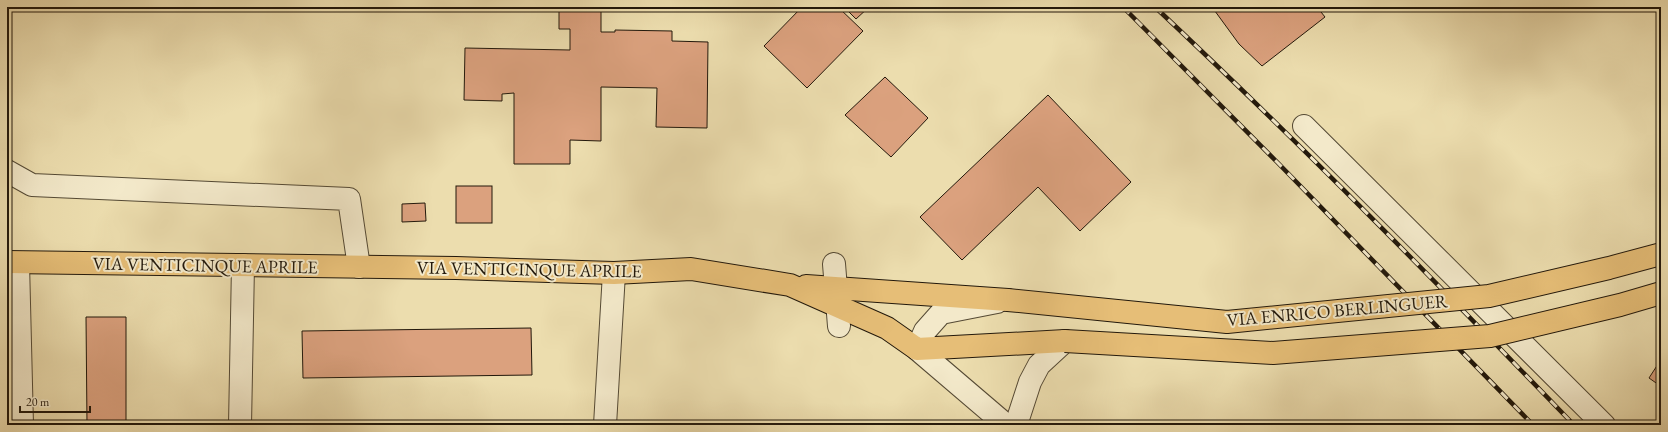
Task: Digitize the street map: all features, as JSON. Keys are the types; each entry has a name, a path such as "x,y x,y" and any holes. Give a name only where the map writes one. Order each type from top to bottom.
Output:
{"main road":[{"name":"VIA ENRICO BERLINGUER","path":"790,285 837,307 1008,300 1227,322 1489,296 1609,268 1661,254"},
{"name":"VIA VENTICINQUE APRILE","path":"13,263 243,265 614,273 691,270 790,285"},
{"name":"VIA ENRICO BERLINGUER","path":"917,348 1065,341 1273,353 1490,336 1620,305 1661,293"},
{"path":"837,307 887,328 917,348"}],"street":[{"path":"1304,126 1604,425"},
{"path":"7,171 32,185 349,199 359,267"},
{"path":"13,263 22,425"},
{"path":"834,264 837,307"},
{"path":"240,425 243,265"},
{"path":"605,425 614,273"},
{"name":"VIA ENRICO BERLINGUER","path":"917,348 926,331 941,313 1008,300"},
{"path":"1016,425 1030,382 1039,365 1065,341"},
{"path":"917,348 1006,425"}],"building":[{"path":"559,7 601,7 601,32 615,32 615,30 672,31 672,41 708,42 707,128 656,127 657,88 601,87 601,141 570,140 570,164 514,164 514,93 502,94 502,101 464,100 465,48 570,50 570,29 559,29"},
{"path":"802,7 838,7 863,31 807,88 764,46"},
{"path":"844,7 869,7 856,19"},
{"path":"1212,7 1317,7 1325,17 1262,66 1239,44"},
{"path":"885,77 928,118 891,157 845,115"},
{"path":"1048,95 1131,182 1080,231 1038,187 962,260 920,217"},
{"path":"456,186 492,186 492,223 456,223"},
{"path":"425,203 426,221 402,222 402,204"},
{"path":"86,317 126,317 126,425 87,425"},
{"path":"531,328 532,375 303,378 302,331"},
{"path":"1660,361 1661,382 1659,385 1649,378"}],"railway":[{"path":"1123,7 1277,162 1533,425"},
{"path":"1155,7 1262,109 1367,213 1574,425"}]}
